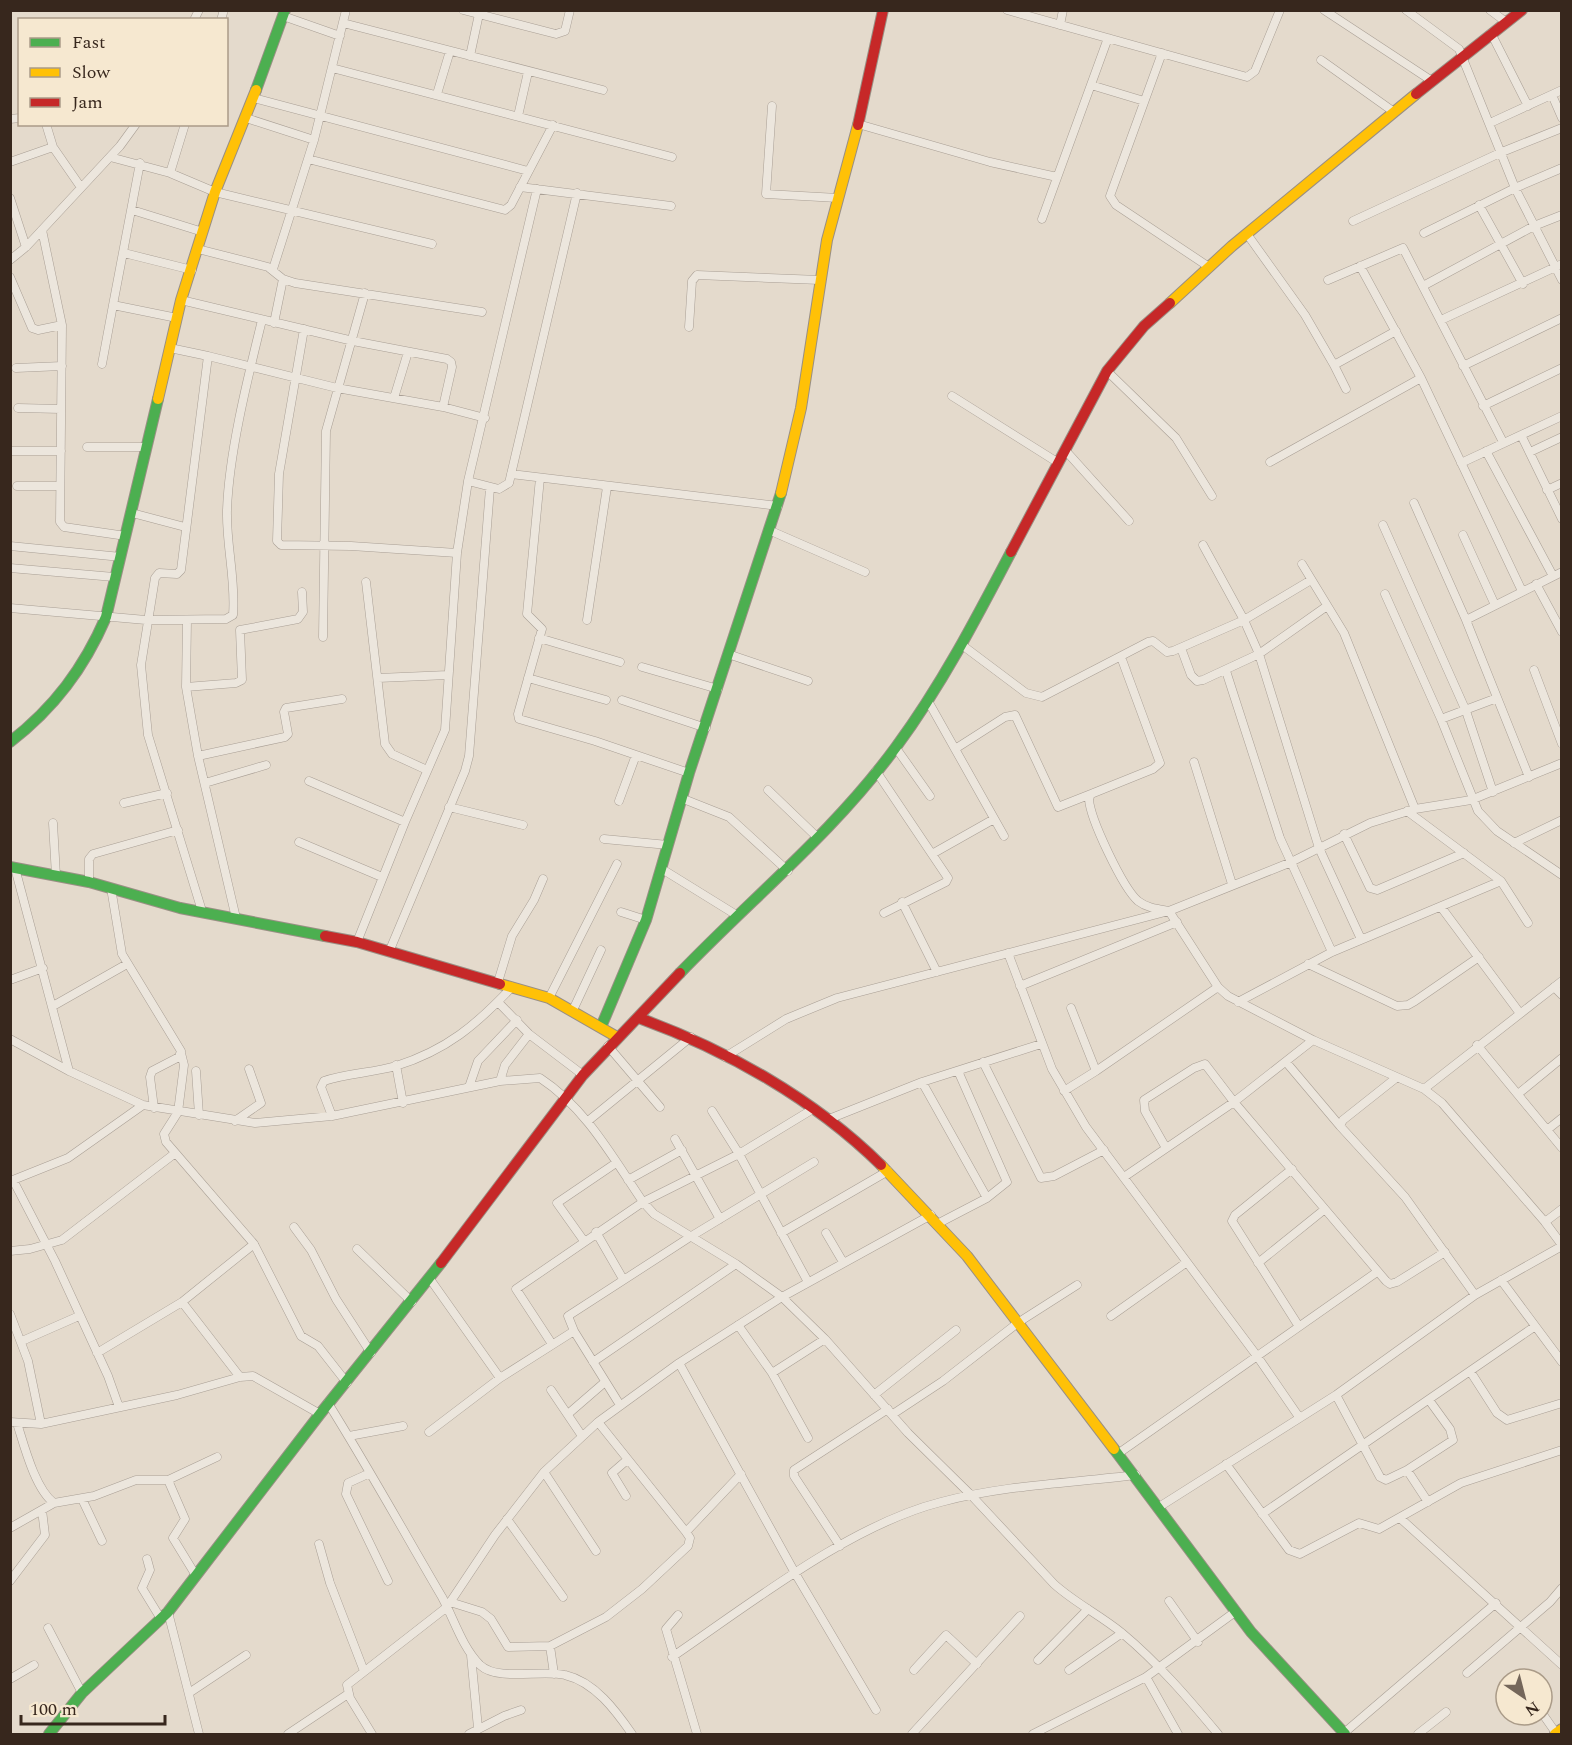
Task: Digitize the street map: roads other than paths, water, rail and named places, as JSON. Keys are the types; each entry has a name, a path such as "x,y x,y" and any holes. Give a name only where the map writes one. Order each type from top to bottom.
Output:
{"street":[{"path":"273,269 314,140 346,10"},
{"path":"463,10 561,34 565,31 570,10"},
{"path":"601,1027 646,920 688,773 706,728 728,654 778,506 801,408 820,280 883,10"},
{"path":"1006,10 1247,77 1255,71 1280,10"},
{"path":"1060,25 1064,10"},
{"path":"1324,10 1432,81"},
{"path":"1406,10 1449,41 1462,56 1515,188 1558,266 1562,280"},
{"path":"1490,10 1506,22"},
{"path":"49,1734 82,1693 165,1615 328,1403 430,1279 583,1075 608,1046 639,1018 738,916 788,871 896,748 962,645 1107,371 1144,326 1247,234 1462,56 1522,11"},
{"path":"10,742 34,724 66,690 92,650 106,617 181,300 215,192 254,98 284,13 340,36"},
{"path":"470,56 479,14"},
{"path":"344,23 603,90"},
{"path":"1491,33 1528,106"},
{"path":"1042,219 1108,38"},
{"path":"437,94 450,51"},
{"path":"1162,53 1110,196 1116,205 1209,267"},
{"path":"1320,60 1394,112"},
{"path":"332,68 672,157"},
{"path":"518,116 528,72"},
{"path":"1091,85 1144,101"},
{"path":"1490,123 1562,90"},
{"path":"1552,95 1562,118"},
{"path":"254,98 528,171"},
{"path":"772,106 766,194 838,198"},
{"path":"246,118 314,140"},
{"path":"858,124 990,162 1058,177"},
{"path":"308,159 501,210 508,208 553,125"},
{"path":"47,126 53,147 80,186"},
{"path":"10,260 26,247 80,186 110,157 134,126"},
{"path":"170,173 184,126"},
{"path":"1353,221 1502,152 1562,128"},
{"path":"10,162 53,147"},
{"path":"110,157 140,163 215,192 432,244"},
{"path":"102,364 140,163"},
{"path":"1424,233 1515,188 1562,168"},
{"path":"520,187 671,206"},
{"path":"357,942 382,877 445,730 457,553 468,481 485,418 537,189"},
{"path":"468,481 490,488 506,487 511,474 577,193"},
{"path":"10,198 26,247"},
{"path":"1479,205 1523,284"},
{"path":"132,210 203,232"},
{"path":"1423,286 1501,246 1534,226 1562,214"},
{"path":"42,230 62,325 60,522 62,526 126,536"},
{"path":"1247,234 1305,315 1346,389"},
{"path":"1328,280 1403,248 1503,442"},
{"path":"198,249 273,269 283,279 482,312"},
{"path":"124,253 192,270"},
{"path":"1360,266 1421,378 1522,591"},
{"path":"1441,320 1558,266"},
{"path":"689,327 692,281 697,275 820,280"},
{"path":"10,277 32,328 38,330 62,325"},
{"path":"274,323 283,279"},
{"path":"323,637 326,439 337,387 353,341 365,293"},
{"path":"181,300 353,341 447,359 451,362 443,407"},
{"path":"113,306 177,318"},
{"path":"1463,366 1562,318"},
{"path":"10,608 146,620 226,619 233,615 227,511 250,367 262,320"},
{"path":"304,329 279,474 276,538 281,545 457,553"},
{"path":"1334,365 1396,331"},
{"path":"170,348 294,378 443,407 485,418"},
{"path":"394,398 408,352"},
{"path":"202,911 150,744 141,678 146,620 156,575 162,572 177,574 181,570 184,527 208,356"},
{"path":"16,368 62,366"},
{"path":"1484,406 1562,368"},
{"path":"1107,371 1170,431 1212,496"},
{"path":"1270,462 1421,378"},
{"path":"952,396 1057,462"},
{"path":"18,408 62,409"},
{"path":"1461,463 1562,416"},
{"path":"1521,435 1562,519"},
{"path":"1530,452 1562,437"},
{"path":"87,447 146,447"},
{"path":"1065,450 1130,521"},
{"path":"10,451 61,451"},
{"path":"1486,451 1553,576"},
{"path":"511,474 778,506"},
{"path":"540,478 527,614 542,629 518,714 519,719 688,773"},
{"path":"1547,490 1562,483"},
{"path":"17,486 59,486"},
{"path":"587,620 607,487"},
{"path":"390,952 465,771 471,742 490,488"},
{"path":"1414,503 1466,620 1529,777"},
{"path":"132,513 184,527"},
{"path":"1383,525 1466,711 1493,792"},
{"path":"771,531 865,572"},
{"path":"1463,535 1495,605"},
{"path":"1203,545 1244,620 1259,654 1319,848 1360,939"},
{"path":"10,546 121,557"},
{"path":"1302,564 1350,646 1415,808"},
{"path":"10,568 114,577"},
{"path":"1466,620 1562,572"},
{"path":"962,645 1026,693 1042,697 1153,641 1167,652 1181,648 1244,620 1311,580"},
{"path":"366,582 383,736 388,750 428,770"},
{"path":"1536,584 1562,632"},
{"path":"186,687 236,683 242,680 240,630 298,620 303,612 302,592"},
{"path":"1385,594 1441,719 1471,800 1485,820 1514,843 1560,873"},
{"path":"1181,648 1191,675 1197,681 1226,671 1259,654 1327,606"},
{"path":"187,620 186,687 198,756 236,918"},
{"path":"539,638 620,662"},
{"path":"728,654 808,681"},
{"path":"955,749 1005,717 1015,715 1058,807 1153,769 1160,763 1121,657"},
{"path":"642,667 718,689"},
{"path":"1534,670 1562,744"},
{"path":"1226,671 1289,863 1332,952"},
{"path":"378,678 448,675"},
{"path":"528,678 606,700"},
{"path":"198,756 285,737 288,734 284,712 286,708 342,699"},
{"path":"1441,719 1497,699"},
{"path":"622,700 706,728"},
{"path":"928,701 1004,836"},
{"path":"896,748 930,796"},
{"path":"619,801 636,755"},
{"path":"1194,762 1232,884"},
{"path":"725,1056 786,1019 812,1007 1169,911 1289,863 1344,834 1415,808 1471,800 1562,763"},
{"path":"205,783 266,765"},
{"path":"876,771 943,868 948,879 884,912"},
{"path":"309,782 405,822"},
{"path":"768,790 818,838"},
{"path":"124,803 167,793"},
{"path":"1091,794 1089,807 1128,889 1146,906 1169,911 1218,987 1238,1002 1313,1040 1424,1089 1455,1117 1562,1245 1475,1295 1336,1395 1159,1507"},
{"path":"681,798 729,817 788,871"},
{"path":"449,807 523,825"},
{"path":"1407,811 1501,881 1528,922"},
{"path":"932,854 994,819"},
{"path":"1514,843 1562,820"},
{"path":"53,823 56,876"},
{"path":"89,882 89,859 93,854 178,830"},
{"path":"1344,834 1370,888 1377,890 1464,853"},
{"path":"604,839 668,845"},
{"path":"299,842 382,877"},
{"path":"549,998 617,864"},
{"path":"69,1071 43,968 13,867 89,882 153,901 357,942 549,998 617,1037"},
{"path":"662,869 738,916"},
{"path":"498,982 512,936 534,900 543,879"},
{"path":"1238,1002 1360,939 1501,881"},
{"path":"111,888 119,942 127,963 181,1053 184,1065 178,1112 164,1134 174,1154 254,1244 299,1333 304,1339 318,1346 346,1383"},
{"path":"902,902 937,972"},
{"path":"1440,906 1519,1012"},
{"path":"621,912 646,920"},
{"path":"1020,986 1177,922"},
{"path":"573,1010 601,950"},
{"path":"1008,953 1041,1044 1064,1091 1104,1150 1257,1356 1299,1418"},
{"path":"1308,964 1397,1006 1408,1005 1479,957"},
{"path":"53,1006 127,963"},
{"path":"10,980 43,968"},
{"path":"1424,1089 1519,1012 1562,981"},
{"path":"332,1116 321,1088 324,1081 396,1065 462,1036 512,987"},
{"path":"1064,1091 1218,987"},
{"path":"1554,987 1562,995"},
{"path":"498,1002 529,1034 583,1075"},
{"path":"1071,1008 1096,1071"},
{"path":"639,1018 691,1037 813,1109 854,1138 888,1171 935,1219 1018,1322 1136,1475 1235,1612 1344,1734 1496,1604"},
{"path":"469,1087 478,1061 517,1020"},
{"path":"500,1081 505,1065 529,1034"},
{"path":"588,1121 640,1081 691,1037"},
{"path":"10,1039 69,1071 143,1105 178,1112 269,1123 332,1116 500,1081 540,1078 565,1097 588,1121 643,1202 654,1214 736,1264 782,1297 825,1339 874,1395 971,1494 1054,1584 1122,1633 1161,1667 1218,1734"},
{"path":"1124,1177 1234,1102 1313,1040"},
{"path":"829,1119 922,1082 1041,1044"},
{"path":"1477,1045 1562,1148"},
{"path":"608,1046 660,1107"},
{"path":"154,1108 150,1077 152,1071 179,1057 181,1053"},
{"path":"1518,1094 1562,1058"},
{"path":"983,1062 1041,1178 1054,1176 1104,1150"},
{"path":"1286,1062 1340,1126 1405,1197 1475,1295"},
{"path":"1166,1148 1143,1105 1147,1096 1194,1068 1205,1064 1234,1102 1386,1281 1394,1283 1445,1252"},
{"path":"396,1065 403,1103"},
{"path":"235,1120 261,1103 249,1069"},
{"path":"196,1071 199,1115"},
{"path":"372,1734 348,1694 347,1685 449,1605 507,1519 544,1472 598,1422 679,1364 808,1281 935,1219 987,1198 1007,1182 958,1071"},
{"path":"1340,1126 1343,1120 1396,1078"},
{"path":"922,1082 987,1198"},
{"path":"119,1407 97,1353 46,1245 12,1180 68,1158 143,1105"},
{"path":"552,1344 516,1289 643,1202 739,1154 813,1109"},
{"path":"712,1111 739,1154 808,1281"},
{"path":"1547,1130 1562,1118"},
{"path":"675,1139 720,1219"},
{"path":"628,1180 682,1150"},
{"path":"10,1251 46,1245 81,1227 174,1154"},
{"path":"620,1405 573,1330 568,1316 690,1237 814,1162"},
{"path":"584,1241 557,1203 616,1163"},
{"path":"1292,1169 1232,1218 1234,1225 1298,1325"},
{"path":"781,1233 888,1171"},
{"path":"1258,1263 1325,1209"},
{"path":"1545,1222 1562,1209"},
{"path":"294,1227 311,1250 336,1299 371,1353"},
{"path":"597,1232 623,1279"},
{"path":"826,1233 843,1262"},
{"path":"97,1353 182,1302 254,1244"},
{"path":"357,1249 412,1302"},
{"path":"1111,1316 1187,1262"},
{"path":"593,1362 736,1264"},
{"path":"1119,1453 1298,1325 1377,1272"},
{"path":"430,1279 500,1378"},
{"path":"1501,1280 1562,1362"},
{"path":"840,1546 795,1476 794,1470 943,1381 1018,1322 1077,1285"},
{"path":"182,1302 240,1377"},
{"path":"10,1314 22,1341 41,1424"},
{"path":"22,1341 79,1316"},
{"path":"738,1325 772,1373 807,1438"},
{"path":"1262,1514 1534,1327"},
{"path":"429,1432 500,1378 573,1330"},
{"path":"874,1395 956,1330"},
{"path":"772,1373 825,1339"},
{"path":"679,1364 795,1573 876,1710"},
{"path":"1470,1371 1497,1413 1507,1420 1562,1403"},
{"path":"54,1503 47,1497 14,1422 41,1424 177,1395 240,1377 260,1379 320,1414"},
{"path":"568,1414 605,1382"},
{"path":"551,1390 582,1436"},
{"path":"1336,1395 1382,1479 1389,1479 1407,1470 1453,1440 1450,1429 1429,1400"},
{"path":"328,1403 449,1605 471,1653 482,1667 493,1671 565,1674 584,1683 620,1716 632,1734"},
{"path":"449,1605 482,1612 491,1619 508,1647 550,1646 606,1617 642,1589 688,1546 690,1538 686,1532 598,1422"},
{"path":"349,1437 403,1426"},
{"path":"1226,1464 1289,1550 1300,1554 1359,1523 1379,1529 1479,1476 1562,1450"},
{"path":"10,1528 54,1503 82,1499 136,1480 168,1480 217,1457"},
{"path":"626,1496 612,1473 627,1460"},
{"path":"1407,1470 1428,1502"},
{"path":"544,1472 596,1551"},
{"path":"370,1473 348,1484 346,1494 388,1581"},
{"path":"686,1532 741,1474"},
{"path":"672,1657 795,1573 840,1546 914,1510 971,1494 1136,1475"},
{"path":"168,1480 185,1519 173,1538 195,1574"},
{"path":"82,1499 102,1541"},
{"path":"10,1581 45,1535 42,1510"},
{"path":"1400,1518 1562,1665"},
{"path":"507,1519 563,1597"},
{"path":"319,1544 330,1583 364,1671"},
{"path":"147,1559 150,1570 142,1588 165,1615 199,1734"},
{"path":"1467,1673 1522,1627 1562,1588"},
{"path":"1169,1601 1198,1642"},
{"path":"1038,1660 1088,1609"},
{"path":"1033,1734 1048,1731 1146,1677 1198,1642 1235,1612"},
{"path":"678,1615 666,1629 672,1657 697,1734"},
{"path":"912,1734 1020,1616"},
{"path":"48,1628 82,1693"},
{"path":"1069,1670 1122,1633"},
{"path":"914,1670 946,1635 976,1664"},
{"path":"550,1646 554,1674"},
{"path":"471,1653 478,1728"},
{"path":"189,1693 246,1655"},
{"path":"10,1680 34,1665"},
{"path":"1146,1677 1178,1734"},
{"path":"288,1734 348,1694"},
{"path":"469,1734 521,1710"},
{"path":"1418,1734 1446,1712"}]}
